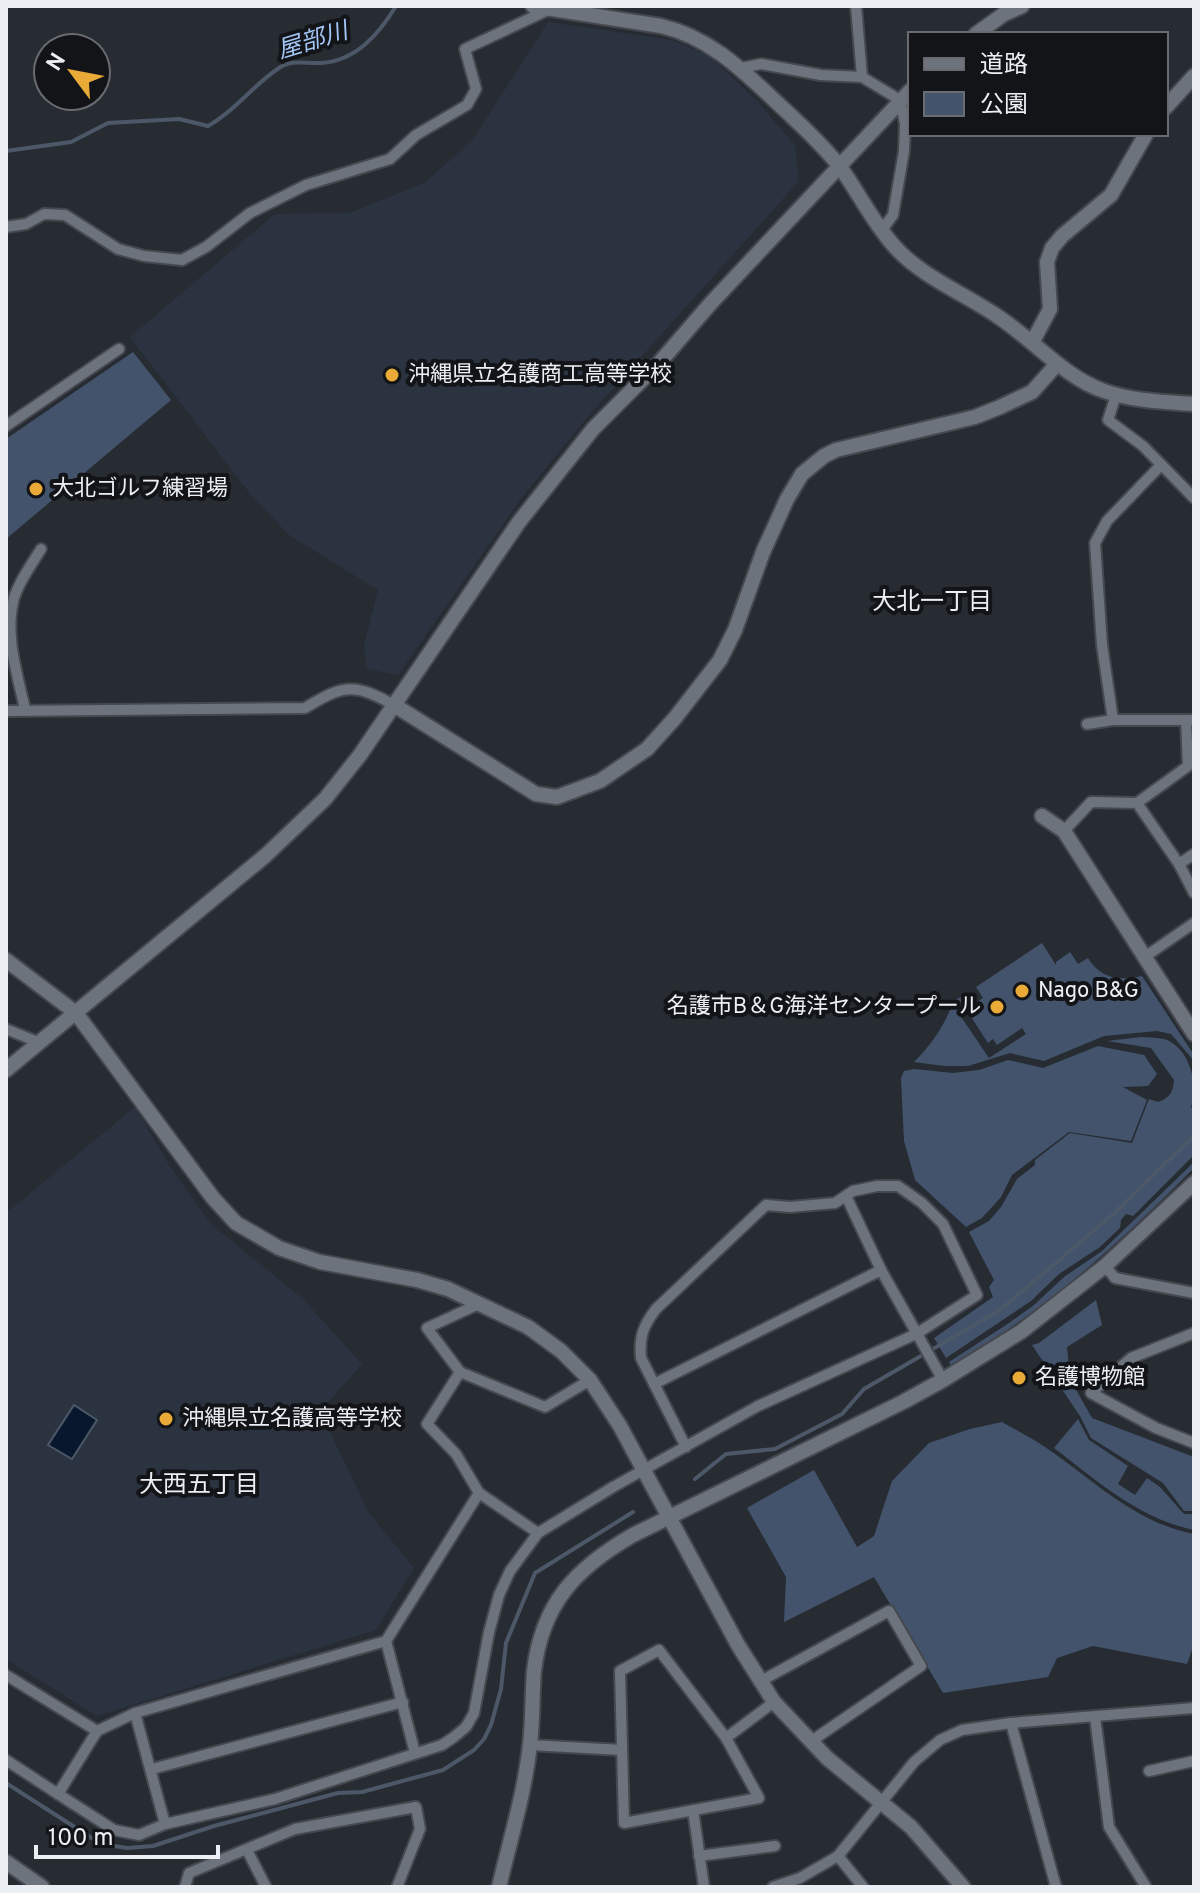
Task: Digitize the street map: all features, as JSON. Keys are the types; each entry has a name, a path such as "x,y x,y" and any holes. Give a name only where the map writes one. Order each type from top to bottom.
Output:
{"street":[{"path":"856,6 862,77"},
{"path":"979,32 1004,14 1022,6"},
{"path":"6,227 26,224 44,214 65,215 118,249 144,256 182,260 206,247 250,213 306,185 390,159 416,135 467,105 476,89 465,49 540,8 677,30 707,44 741,68 813,137 839,166 896,248 915,265 1033,341 1057,364 1095,388 1143,400 1194,404"},
{"path":"741,68 761,64 821,75 862,77 905,95"},
{"path":"1168,105 1194,76"},
{"path":"6,1070 285,837 325,799 360,755 519,522 593,429 660,362 905,95"},
{"path":"882,230 893,215 904,151 905,95"},
{"path":"1033,341 1050,309 1047,262 1052,248 1111,195 1145,136"},
{"path":"6,426 119,349"},
{"path":"6,711 305,708 324,696 349,688 367,690 536,794 557,797 600,781 647,749 720,660 735,630 763,552 802,474 836,450 975,417 1000,407 1032,392 1057,364"},
{"path":"1116,395 1108,420 1143,446 1194,498"},
{"path":"1113,720 1102,645 1095,543 1107,521 1161,465"},
{"path":"25,709 13,657 10,620 15,595 41,549"},
{"path":"1064,831 1091,802 1137,803 1188,766 1190,720 1113,720 1087,724"},
{"path":"1137,803 1179,864 1194,893"},
{"path":"1042,816 1064,831 1194,1034"},
{"path":"1179,864 1194,854"},
{"path":"1146,956 1194,923"},
{"path":"6,960 76,1013 213,1198 236,1223 279,1248 320,1262 417,1280 481,1303 544,1337 590,1380 620,1426 759,1682 810,1742 922,1838 963,1887"},
{"path":"6,1029 40,1043"},
{"path":"499,1887 530,1745 537,1648 553,1607 580,1570 603,1553 943,1380 1022,1331 1105,1266 1194,1183"},
{"path":"6,1760 114,1830 139,1835 165,1824 275,1799 442,1745 466,1727 474,1713 499,1595 510,1571 538,1533 758,1406 916,1334 977,1295 943,1224 922,1203 898,1186 853,1191 835,1203 790,1207 766,1205 656,1309 642,1327 639,1344 641,1358 686,1447"},
{"path":"846,1196 881,1270 943,1380"},
{"path":"1105,1266 1115,1278 1194,1293"},
{"path":"654,1384 881,1270"},
{"path":"481,1303 427,1328 460,1372 545,1407 590,1380"},
{"path":"1194,1333 1131,1358 1091,1393 1156,1428 1194,1443"},
{"path":"460,1372 427,1424 456,1454 479,1493 538,1533"},
{"path":"58,1794 97,1731 135,1713 386,1641 479,1493"},
{"path":"759,1682 889,1611 921,1666 810,1742"},
{"path":"386,1641 415,1753"},
{"path":"659,1650 726,1738 759,1798 624,1823 622,1750 620,1671 659,1650"},
{"path":"6,1675 97,1731"},
{"path":"152,1769 403,1702"},
{"path":"726,1738 774,1702"},
{"path":"773,1887 800,1882 838,1856 914,1762 940,1740 962,1730 1194,1708"},
{"path":"135,1713 165,1824"},
{"path":"1095,1717 1109,1827 1146,1887"},
{"path":"1011,1723 1056,1887"},
{"path":"530,1745 622,1750"},
{"path":"1149,1771 1194,1761"},
{"path":"185,1887 189,1873 295,1829 416,1807 420,1829 397,1887"},
{"path":"693,1810 704,1887"},
{"path":"699,1856 775,1846"},
{"path":"247,1850 266,1887"},
{"path":"838,1856 863,1887"},
{"path":"6,1862 42,1887"}],"shaded area":[{"name":"沖縄県立名護商工高等学校","path":"548,22 672,40 711,57 758,102 795,145 799,181 591,413 523,496 398,675 367,669 364,645 378,590 289,535 251,495 130,337 275,214 350,213 424,183 472,141"},
{"name":"沖縄県立名護高等学校","path":"135,1107 171,1168 211,1224 303,1299 362,1364 323,1408 329,1430 369,1513 414,1568 376,1630 97,1716 6,1659 6,1213"},
{"path":"74,1405 97,1420 72,1459 48,1445"}],"green space":[{"name":"大北ゴルフ練習場","path":"133,352 171,400 6,539 6,439"},
{"path":"1042,943 1056,965 1070,952 1078,964 1088,958 1111,977 1142,976 1194,1055 1194,1061 1171,1034 1157,1031 1104,1036 1044,1061 1010,1053 968,1066 914,1062 937,1034 953,1002 962,996 970,1007 983,998 976,987","holes":["966,1009 988,1043 993,1039 997,1045 1022,1028 1026,1034 989,1058 959,1014"]},
{"path":"1141,1037 1167,1040 1187,1060 1194,1089 1191,1107 1194,1111 1194,1155 1133,1216 1126,1214 1120,1228 1100,1247 1059,1274 1031,1301 946,1358 934,1338 993,1297 989,1287 994,1280 969,1232 989,1221 1017,1179 1035,1165 1035,1160 1070,1133 1132,1143 1149,1099 1158,1102 1170,1094 1174,1080 1151,1048 1107,1041"},
{"path":"1098,1046 1144,1055 1157,1074 1148,1086 1123,1087 1147,1100 1131,1141 1069,1132 1012,1175 1001,1197 982,1218 966,1227 915,1180 904,1141 901,1078 904,1071 914,1069 953,1073 979,1070 1008,1060 1043,1068"},
{"path":"1194,1162 1194,1168 1160,1202 1076,1278 1016,1324 951,1365 949,1362 1034,1305 1064,1277 1102,1251"},
{"path":"1096,1300 1102,1325 1067,1347 1070,1379 1092,1418 1194,1457 1194,1511 1184,1511 1163,1483 1091,1438 1080,1416 1032,1345"},
{"path":"1078,1419 1089,1440 1128,1466 1118,1484 1135,1495 1147,1478 1160,1487 1184,1514 1194,1514 1194,1530 1174,1525 1137,1508 1054,1448"},
{"path":"1002,1422 1049,1450 1137,1512 1174,1529 1194,1534 1194,1644 1187,1664 1093,1646 1057,1658 1048,1677 943,1693 874,1577 784,1622 786,1577 747,1508 814,1470 857,1547 874,1536 892,1481 929,1443"}],"waterway":[{"name":"屋部川","path":"6,151 71,142 108,123 179,119 208,126 284,65 334,61 356,51 374,36 396,6"},
{"path":"695,1479 726,1454 775,1449 842,1414 864,1389 1000,1310 1110,1217 1194,1136"},
{"path":"6,1783 101,1844 127,1848 153,1846 214,1826 338,1793 362,1792 443,1770 474,1750 491,1725 501,1689 506,1643 535,1573 633,1512"}],"place":[{"name":"沖縄県立名護商工高等学校","path":"392,375"},
{"name":"大北ゴルフ練習場","path":"36,489"},
{"name":"Nago B&G","path":"1022,991"},
{"name":"名護市B＆G海洋センタープール","path":"997,1007"},
{"name":"名護博物館","path":"1019,1378"},
{"name":"沖縄県立名護高等学校","path":"166,1419"}],"district":[{"name":"大北一丁目","path":"932,603"},
{"name":"大西五丁目","path":"199,1486"}]}
